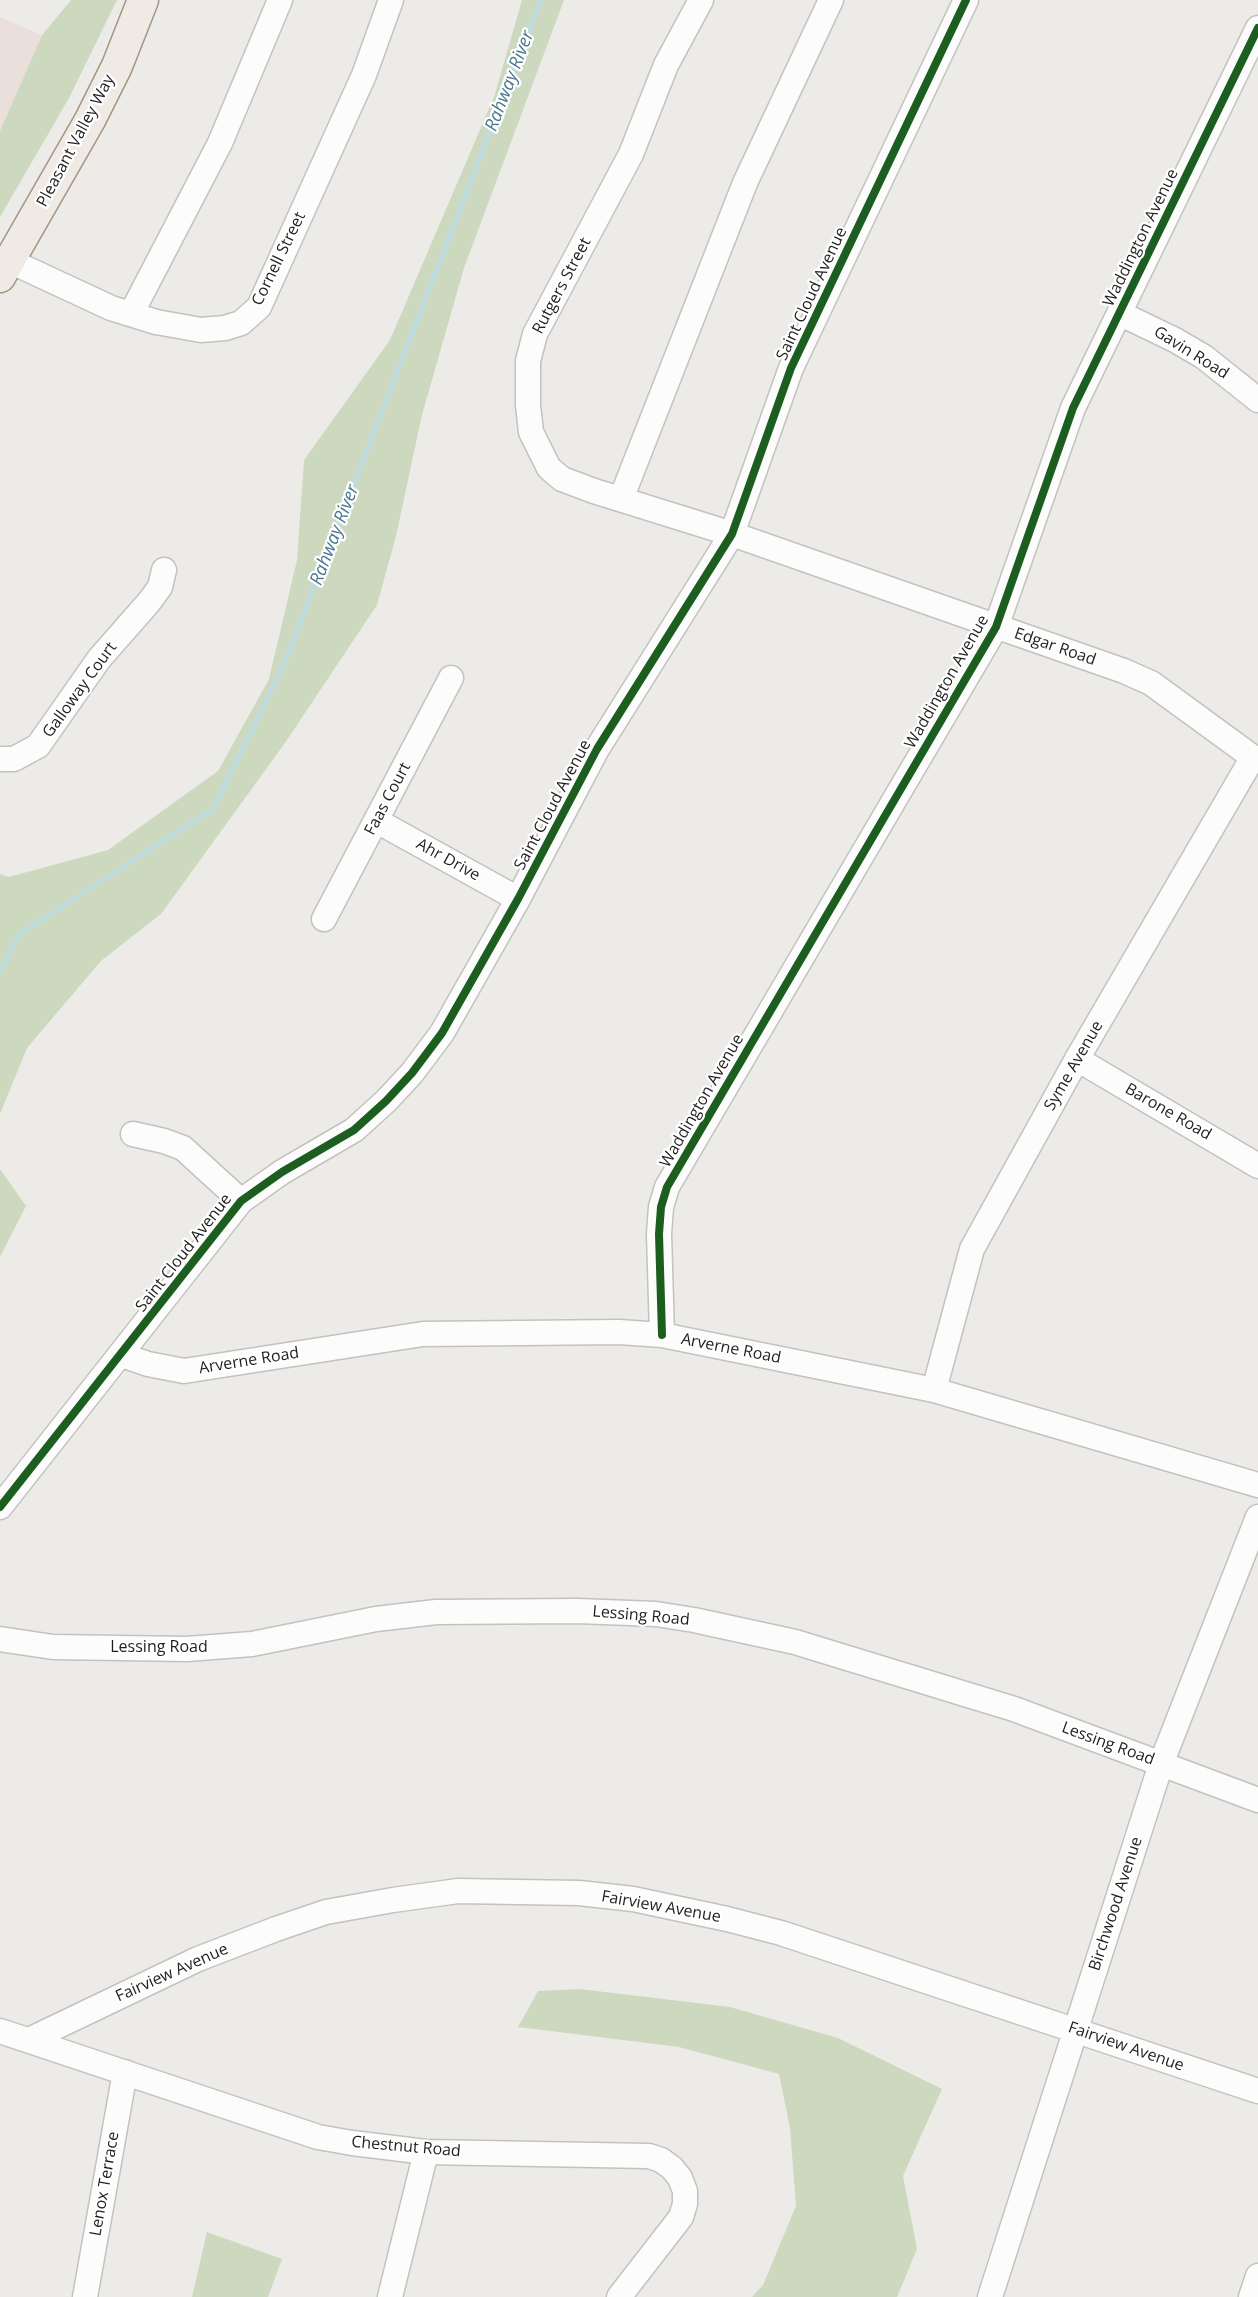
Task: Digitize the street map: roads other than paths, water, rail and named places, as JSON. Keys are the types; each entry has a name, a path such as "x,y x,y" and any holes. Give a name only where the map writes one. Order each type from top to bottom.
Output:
{"main road":[{"name":"Pleasant Valley Way","path":"5,269 94,111 117,66 143,0"}],"street":[{"path":"131,314 220,143 280,0"},
{"name":"Cornell Street","path":"5,269 156,322 201,330 225,328 241,322 259,306 364,75 391,0"},
{"name":"Rutgers Street","path":"701,0 666,65 632,154 535,334 528,361 528,405 531,432 549,468 562,479 732,534"},
{"path":"621,499 745,183 831,0"},
{"name":"Saint Cloud Avenue","path":"0,1507 241,1201 282,1172 354,1130 412,1073 442,1033 518,899 597,749 732,534 791,368 966,0"},
{"name":"Waddington Avenue","path":"662,1335 659,1234 661,1207 667,1187 996,627 1073,408 1258,28"},
{"name":"Gavin Road","path":"1119,313 1204,357 1258,400"},
{"name":"Edgar Road","path":"732,534 1124,671 1150,683 1255,759"},
{"name":"Galloway Court","path":"0,759 14,759 38,746 99,659 160,587 164,570"},
{"name":"Faas Court","path":"324,919 451,678"},
{"name":"Syme Avenue","path":"934,1390 972,1249 1077,1059 1255,759"},
{"name":"Ahr Drive","path":"377,820 518,899"},
{"name":"Barone Road","path":"1077,1059 1258,1166"},
{"path":"133,1134 183,1148 241,1201"},
{"name":"Arverne Road","path":"122,1355 148,1365 184,1371 423,1334 619,1332 662,1335 934,1390 1258,1485"},
{"name":"Birchwood Avenue","path":"990,2297 1161,1764 1258,1517"},
{"name":"Lessing Road","path":"0,1639 53,1647 187,1649 252,1644 376,1619 436,1612 577,1611 656,1614 795,1642 1014,1709 1258,1800"},
{"name":"Fairview Avenue","path":"29,2040 198,1959 326,1912 458,1891 579,1893 633,1899 727,1919 852,1955 1258,2091"},
{"name":"Chestnut Road","path":"0,2031 318,2137 352,2144 426,2151 649,2156 662,2160 680,2178 685,2191 685,2204 681,2217 619,2297"},
{"name":"Lenox Terrace","path":"85,2297 125,2072"},
{"path":"390,2297 426,2151"},
{"path":"1251,2297 1258,2276"}],"waterway":[{"name":"Rahway River","path":"0,972 19,934 213,809 285,662 541,0"}]}
